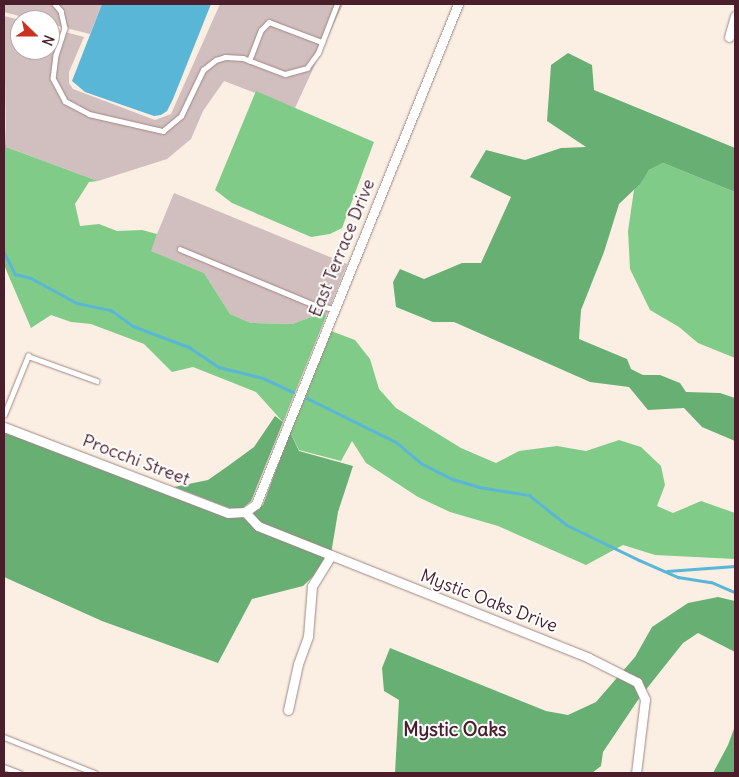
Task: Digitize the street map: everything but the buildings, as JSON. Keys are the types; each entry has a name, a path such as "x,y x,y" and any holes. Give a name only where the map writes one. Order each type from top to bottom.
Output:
{"street":[{"name":"East Terrace Drive","path":"245,512 256,504 458,4"},
{"path":"729,37 735,16"},
{"name":"Procchi Street","path":"4,427 228,513 245,512"},
{"name":"Mystic Oaks Drive","path":"245,512 258,526 589,658 637,682 645,699 636,773"},
{"path":"288,710 298,664 308,636 312,586 331,555"}],"lane":[{"path":"55,4 61,11 65,28 56,55 53,78 65,101 89,114 163,131 181,116 209,64 225,57 249,61 276,72 293,74 307,68 322,42 337,4"},
{"path":"249,61 261,30 269,22 322,42"},
{"path":"180,249 312,304 334,309"},
{"path":"4,415 28,356 96,381"},
{"path":"4,737 95,773"},
{"path":"4,767 20,773"}],"shaded area":[{"path":"4,4 102,4 90,34 60,26 60,10 10,10 10,14 4,12"},
{"path":"220,4 343,4 295,108 224,81 203,111 191,139 167,159 98,181 6,147 4,16 10,18 10,60 60,60 60,31 84,37 69,72 69,83 73,89 155,120 171,114"},
{"path":"174,193 347,264 326,316 325,312 292,324 251,323 230,314 204,273 150,251"}],"green space":[{"path":"568,53 592,65 594,90 735,148 735,192 663,163 649,170 640,184 619,204 604,252 581,310 579,339 627,359 631,369 643,375 660,375 680,383 686,392 720,393 735,398 735,441 702,427 684,408 648,410 629,387 590,382 454,322 433,322 396,307 393,282 400,269 424,279 462,263 481,263 511,197 470,177 486,150 525,160 561,148 586,147 547,121 551,65"},
{"path":"256,91 374,142 342,228 330,234 311,237 232,203 215,190"},
{"path":"4,104 6,147 98,181 89,182 75,204 80,226 99,224 117,231 142,230 157,234 151,251 204,273 230,314 251,323 292,324 325,312 326,316 283,422 256,392 193,367 172,372 144,344 91,324 71,322 51,315 31,328 4,265"},
{"path":"663,163 735,192 735,358 698,343 679,327 650,310 630,269 628,231 634,190 649,170"},
{"path":"331,331 355,340 370,359 379,389 396,408 461,448 496,463 519,451 557,446 586,451 619,440 641,447 661,466 665,485 657,506 673,513 701,501 735,513 735,559 655,555 623,545 586,565 498,526 450,512 418,497 366,463 352,441 341,461 299,450 290,432"},
{"path":"275,416 283,422 251,501 243,508 229,508 174,487 208,480 228,466 254,447"},
{"path":"4,432 229,517 248,516 263,505 290,432 299,451 353,466 338,512 330,560 303,586 252,599 218,663 102,621 4,577"},
{"path":"718,597 735,601 735,652 698,633 683,643 640,697 603,752 601,766 592,773 395,773 399,700 384,691 382,668 390,648 546,711 568,715 596,702 635,657 652,627 688,603"},
{"path":"735,726 735,773 713,773 728,745"}],"water":[{"path":"102,4 211,4 173,99 167,111 161,115 154,116 85,92 72,81"}],"waterway":[{"path":"4,252 15,274 31,278 77,303 111,310 133,326 189,347 219,367 263,378 293,392"},
{"path":"307,398 396,442 421,463 453,479 479,487 529,495 567,525 639,560 678,577 711,582 735,592"},
{"path":"667,571 735,566"}],"district":[{"name":"Mystic Oaks","path":"455,730"}]}
